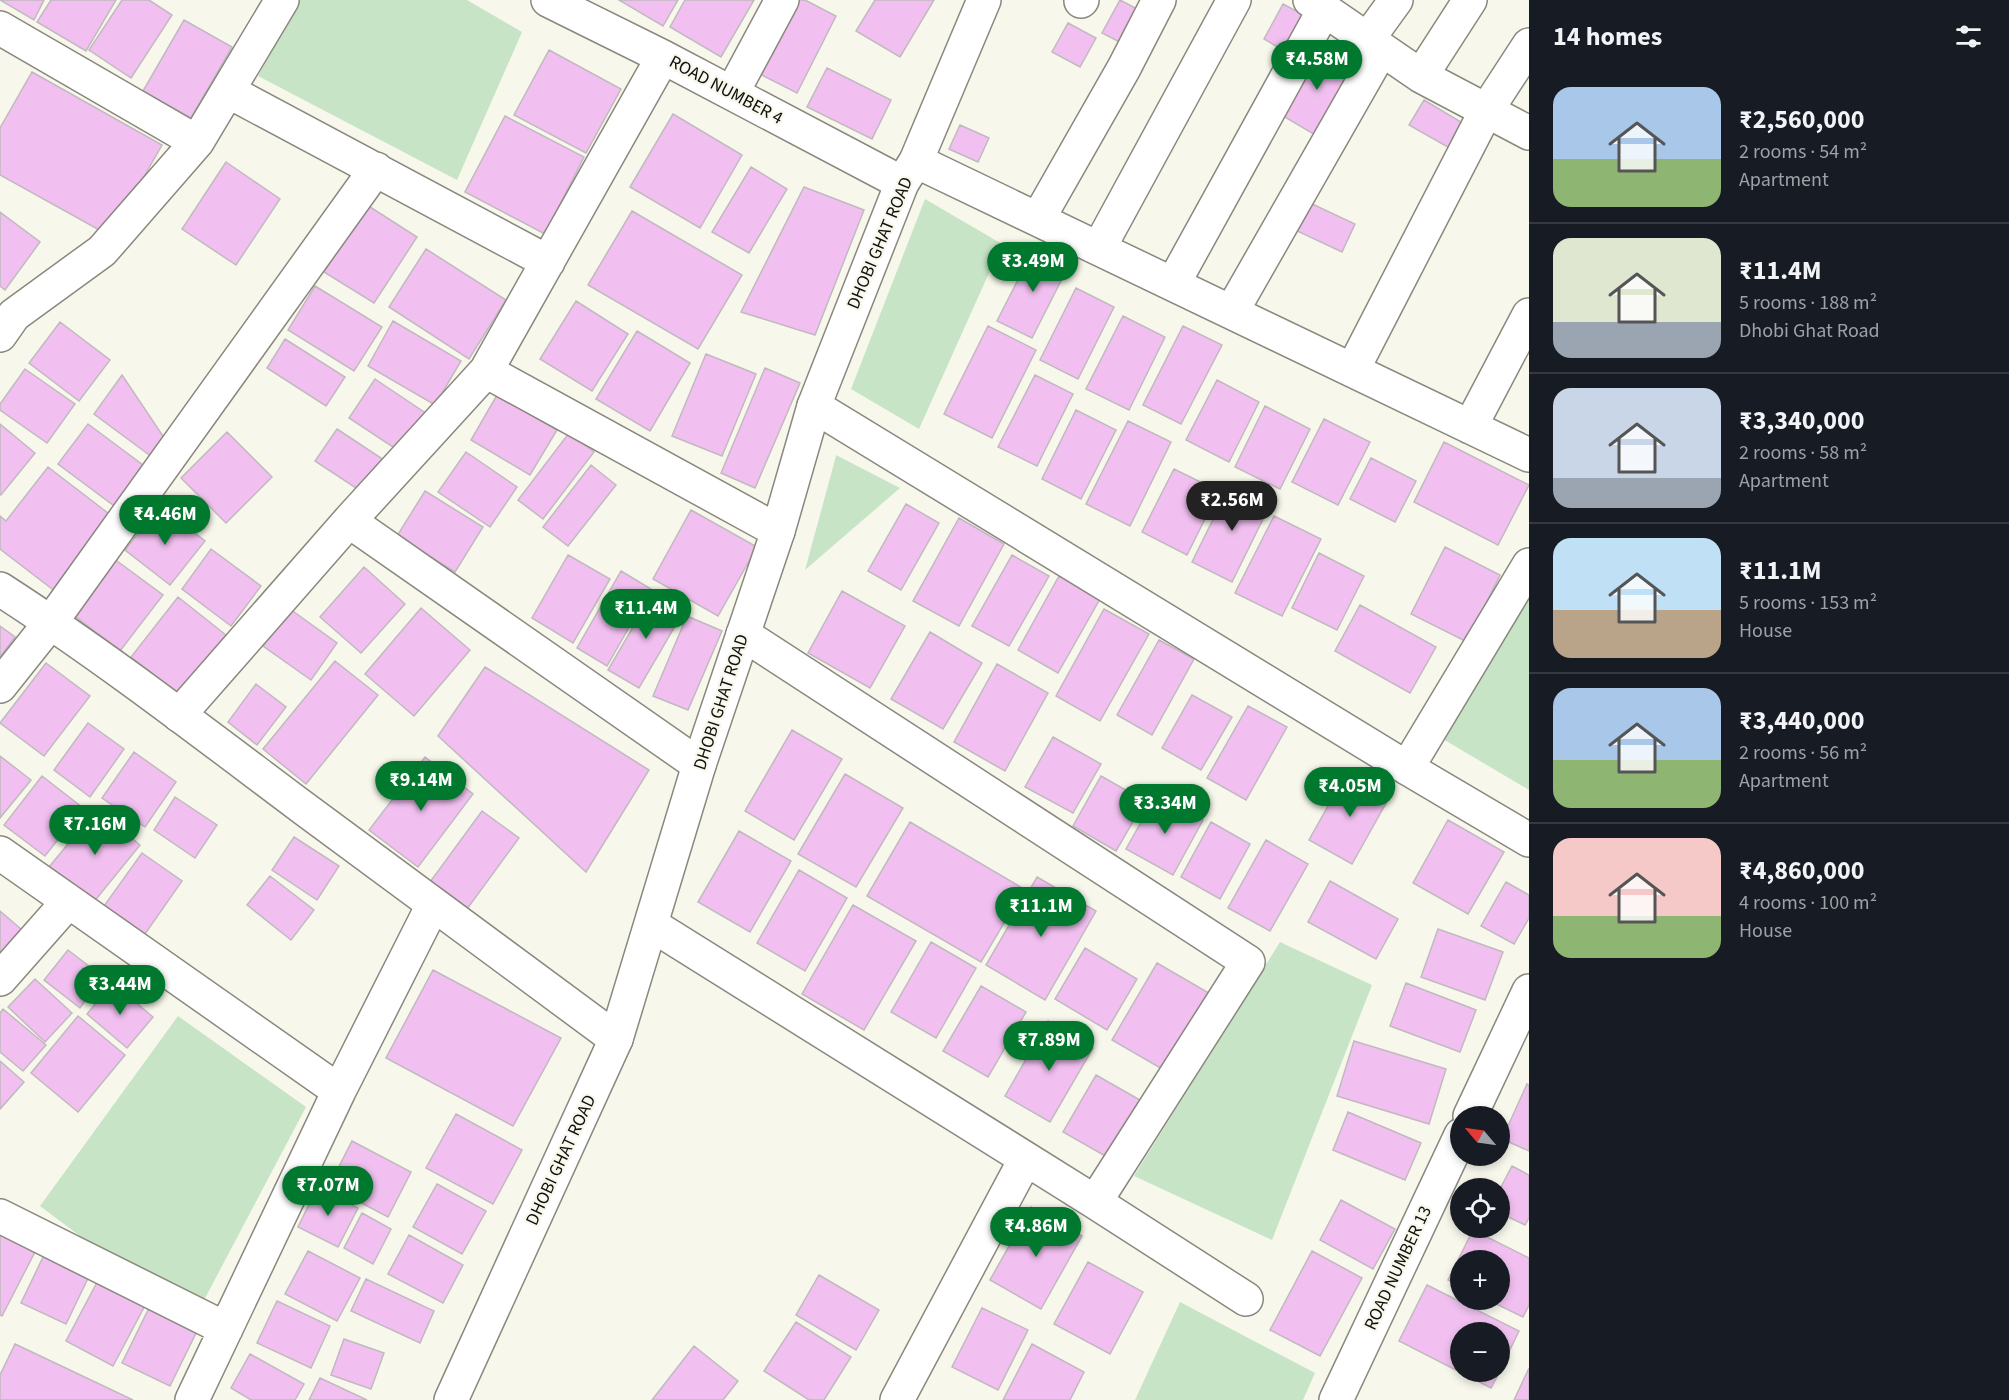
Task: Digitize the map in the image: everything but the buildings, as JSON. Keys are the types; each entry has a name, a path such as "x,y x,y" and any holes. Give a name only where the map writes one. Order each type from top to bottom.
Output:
{"street":[{"path":"5,319 102,251 197,142 282,0"},
{"path":"732,93 782,0"},
{"name":"DHOBI GHAT ROAD","path":"451,1400 616,1039 699,765 778,531 814,406 909,172 984,0"},
{"path":"1038,219 1124,68 1159,0"},
{"path":"1099,248 1234,0"},
{"path":"1232,312 1396,0"},
{"path":"1421,76 1470,0"},
{"path":"1173,284 1314,2 1421,76 1529,133"},
{"name":"ROAD NUMBER 4","path":"565,4 732,93 909,172 1038,219 1529,455"},
{"path":"0,28 197,142"},
{"path":"1353,369 1486,111 1529,45"},
{"path":"180,715 349,521 486,371 663,57"},
{"path":"228,91 548,262"},
{"path":"0,686 51,622 376,169"},
{"path":"1470,427 1529,315"},
{"path":"486,371 778,531"},
{"path":"814,406 1529,840"},
{"path":"349,521 699,765"},
{"path":"1407,768 1529,565"},
{"path":"0,589 51,622 180,715 616,1039"},
{"path":"743,634 1248,962 1095,1202"},
{"path":"0,853 339,1091"},
{"path":"0,979 68,902"},
{"path":"192,1400 339,1091 433,905"},
{"path":"652,926 1095,1202 1246,1299"},
{"path":"1475,1106 1529,991"},
{"name":"ROAD NUMBER 13","path":"1336,1400 1450,1158"},
{"path":"897,1400 1025,1160"},
{"path":"0,1216 226,1329"}],"green space":[{"path":"300,0 467,0 522,32 457,180 258,76"},
{"path":"925,199 1002,244 919,429 851,389"},
{"path":"836,456 900,488 805,570"},
{"path":"1529,593 1529,790 1436,735"},
{"path":"1280,942 1372,985 1272,1240 1134,1176"},
{"path":"178,1016 306,1107 193,1321 40,1206"},
{"path":"1180,1302 1315,1373 1303,1400 1135,1400"}]}
